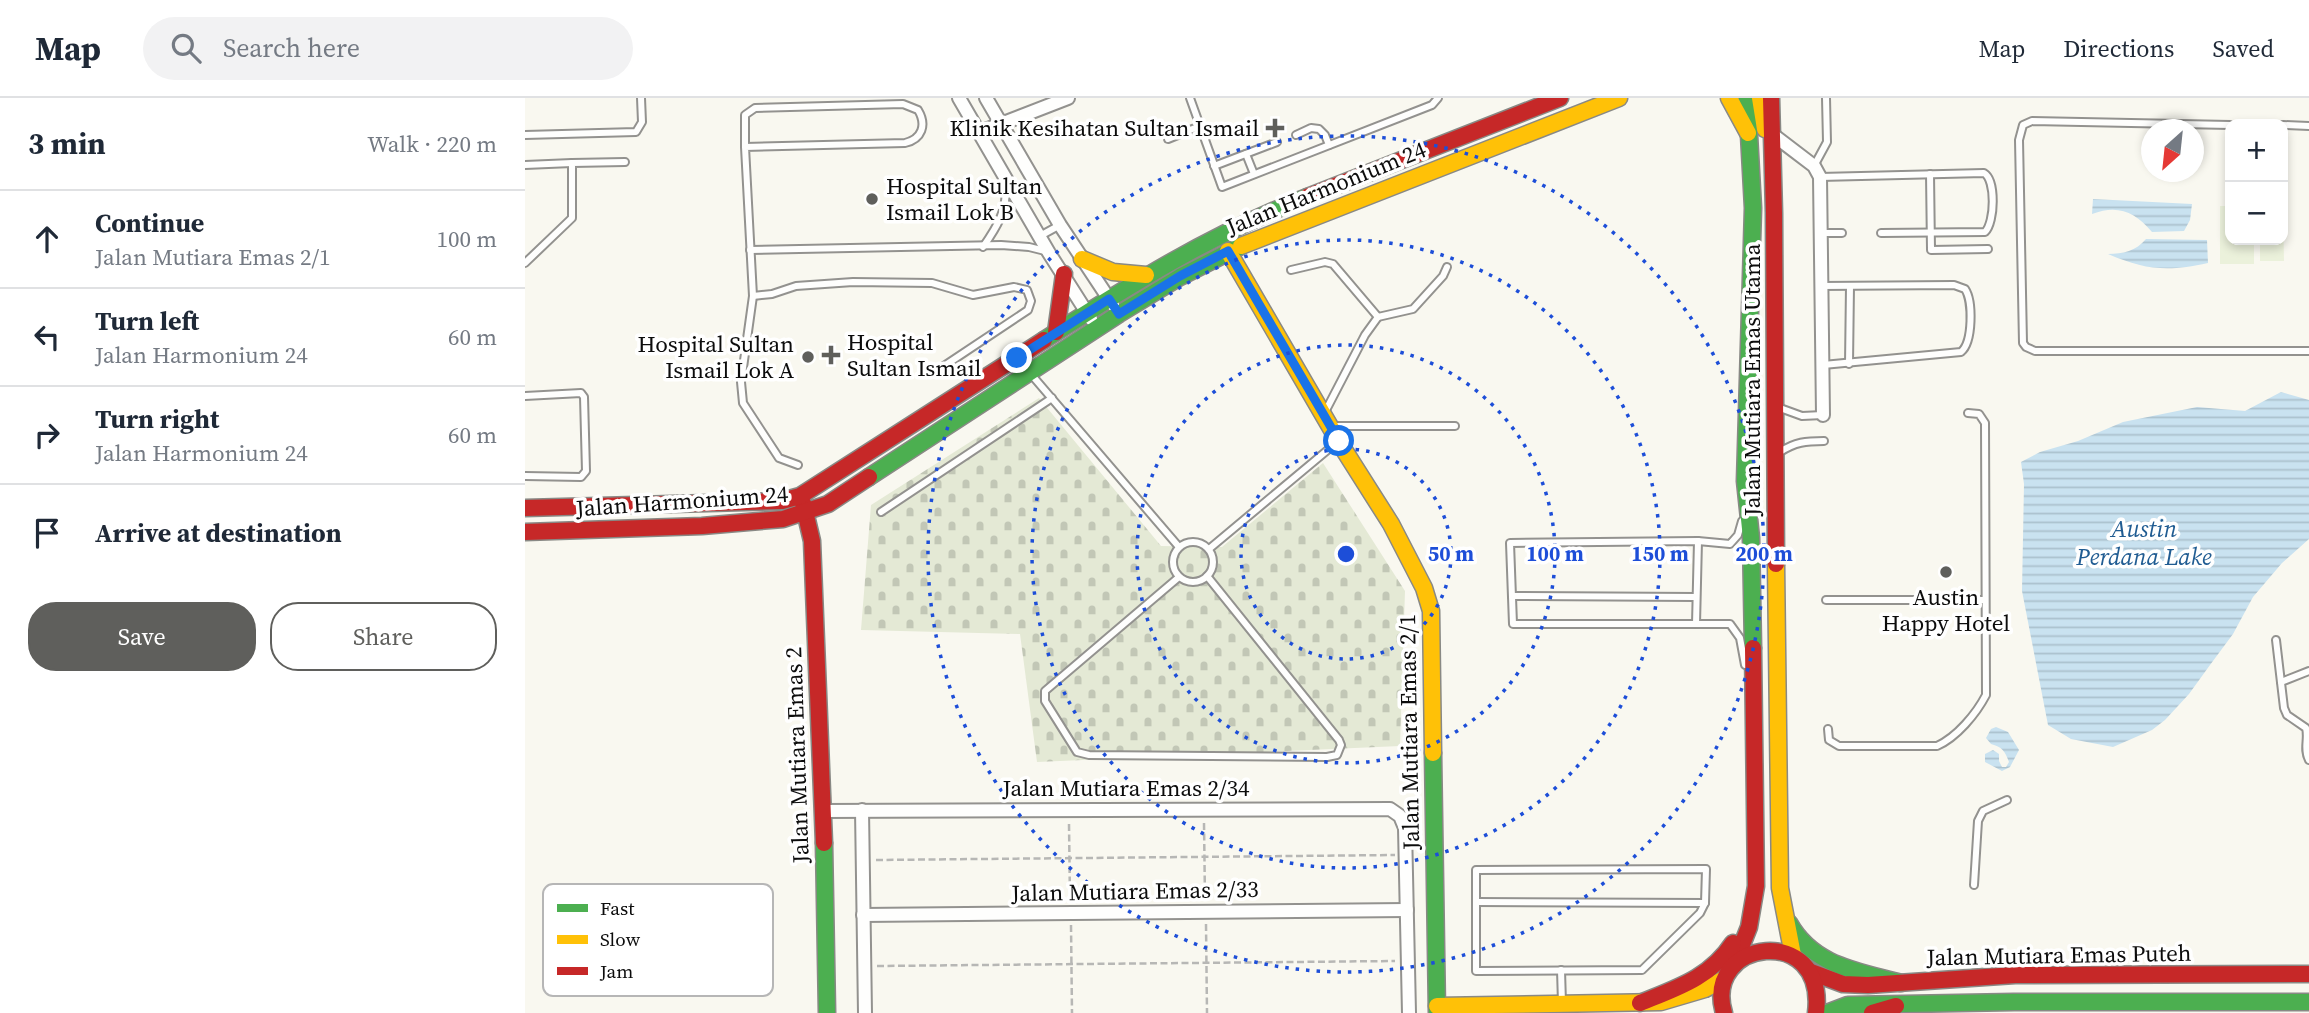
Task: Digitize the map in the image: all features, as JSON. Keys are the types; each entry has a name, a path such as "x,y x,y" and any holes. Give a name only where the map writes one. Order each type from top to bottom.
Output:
{"street":[{"path":"960,98 1049,253 1097,328"},
{"path":"986,98 1060,225 1119,314"},
{"path":"980,132 1069,98"},
{"name":"Jalan Harmonium 24","path":"525,508 782,501 800,496 1146,275 1222,233 1281,207 1560,98"},
{"name":"Jalan Harmonium 24","path":"525,532 758,523 807,514 828,504 1119,314 1180,276 1228,251 1619,98"},
{"path":"1729,98 1750,136"},
{"name":"Jalan Mutiara Emas Utama","path":"1734,965 1754,914 1756,887 1751,538 1745,481 1753,208 1747,98"},
{"path":"1760,98 1766,133 1773,141 1817,171 1821,233 1823,415"},
{"name":"Jalan Mutiara Emas Utama","path":"1773,103 1780,888 1793,955"},
{"name":"Jalan Mutiara Emas 2/1","path":"1228,251 1414,563 1425,588 1431,611 1437,1010"},
{"path":"1082,259 1118,275 1146,275"},
{"path":"1056,332 1064,274"},
{"name":"Jalan Mutiara Emas 2","path":"800,496 807,514 812,541 823,811 827,1013"},
{"name":"Jalan Mutiara Emas 2/34","path":"823,811 1390,809 1403,822 1405,855"},
{"path":"862,810 865,1013"},
{"path":"1405,855 1409,1013"},
{"path":"1640,1003 1704,977 1720,962 1732,945 1756,887"},
{"path":"1780,888 1791,929 1806,946 1827,962 1901,982"},
{"name":"Jalan Mutiara Emas 2/33","path":"863,915 1407,910"},
{"path":"1724,1013 1721,995 1724,979 1744,956 1768,949 1793,955 1811,972 1819,996 1816,1013"},
{"name":"Jalan Mutiara Emas Puteh","path":"1811,972 1843,984 2015,975 2309,974"},
{"path":"2192,975 2192,1002"},
{"path":"1437,1010 1661,1002 1705,989 1724,979"},
{"name":"Jalan Mutiara Emas Puteh","path":"1826,1013 1848,1005 2309,1002"},
{"path":"1872,1013 1896,1006"}],"lane":[{"path":"525,135 636,132 642,122 641,98"},
{"path":"838,98 839,107"},
{"path":"1190,98 1222,187 1432,105 1438,98"},
{"path":"1826,98 1827,142 1817,171 1984,173 1992,183 1991,222 1985,232 1881,233"},
{"path":"744,147 905,144 916,139 922,129 921,115 918,110 908,105 751,109 744,118 744,147 753,296 741,382 743,403 779,458 798,465"},
{"path":"2225,125 2032,121 2023,125 2019,140 2024,343 2035,351 2309,352"},
{"path":"2288,125 2309,126"},
{"path":"1168,139 1201,126"},
{"path":"1296,135 1311,128 1319,129 1329,145"},
{"path":"1214,166 1277,142"},
{"path":"1246,154 1254,174"},
{"path":"525,165 625,162"},
{"path":"525,263 572,218 572,163"},
{"path":"1930,174 1931,250 1988,249"},
{"path":"983,247 995,231 1005,209 1005,177"},
{"path":"1040,236 1060,225"},
{"path":"1821,233 1842,233"},
{"path":"750,250 1029,247 1049,253"},
{"path":"1291,270 1325,262 1332,264 1378,317"},
{"path":"1447,267 1413,309 1378,317 1365,335 1327,420 1455,425"},
{"path":"753,296 772,294 796,286 853,282 932,283 973,295 1014,287 1027,290 1031,301 1028,310 944,366"},
{"path":"1821,286 1960,285 1968,293 1969,299 1969,339 1966,349 1956,354 1822,365"},
{"path":"1849,364 1850,286"},
{"path":"1030,372 1179,547"},
{"path":"525,396 581,393 584,397 586,471 581,477 525,476"},
{"path":"881,512 1052,398"},
{"path":"1775,406 1802,416 1823,415"},
{"path":"1828,729 1829,740 1839,746 1934,747 1944,742 1978,711 1986,695 1985,423 1983,416 1968,413"},
{"path":"1209,549 1339,441"},
{"path":"1776,455 1794,443 1824,441"},
{"path":"1745,481 1743,518 1738,535 1730,544 1698,541 1510,543 1511,596 1513,624 1730,624 1740,638 1753,703"},
{"path":"1194,541 1209,549 1213,563 1207,576 1193,582 1179,577 1172,562 1179,547 1194,541"},
{"path":"1696,624 1698,541"},
{"path":"1179,577 1045,691 1045,701 1077,752 1102,755 1337,755 1341,745 1339,740 1207,576"},
{"path":"1511,596 1696,597"},
{"path":"1826,600 1984,600"},
{"path":"2276,640 2283,705 2287,715 2302,724 2307,732 2306,753 2309,760"},
{"path":"2281,682 2309,671"},
{"path":"1974,885 1978,821 1983,811 2007,800"},
{"path":"1706,869 1705,903 1700,913 1642,970 1476,971 1476,902 1476,870 1706,869"},
{"path":"1476,902 1705,903"},
{"path":"1561,970 1562,1004"},
{"path":"2254,1002 2275,1012"}],"path":[{"path":"863,860 1405,855"},
{"path":"865,966 1409,961"}],"green space":[{"path":"2220,206 2225,206 2225,245 2254,245 2254,264 2220,264"},
{"path":"2260,245 2284,245 2284,261 2260,261"},
{"path":"1039,398 1161,546 1222,547 1323,463 1405,591 1400,746 1037,762 1020,634 861,630 871,505"}],"water":[{"path":"2093,199 2192,204 2190,220 2184,231 2152,232 2139,219 2125,212 2110,210 2092,214"},
{"path":"2146,239 2207,240 2208,263 2181,268 2157,268 2108,254 2129,251"},
{"name":"Austin Perdana Lake","path":"2281,392 2309,400 2309,539 2282,563 2253,597 2233,634 2189,694 2152,730 2113,747 2071,739 2048,725 2022,591 2024,484 2021,462 2040,452 2078,441 2123,422 2197,407 2245,411"},
{"path":"1996,727 2008,732 2019,750 2010,767 2002,771 1985,762 1985,754 1993,750 1999,754 2002,767 2006,767 2009,762 2003,750 1986,738 1991,729"}],"traffic: fast":[{"path":"1747,98 1753,208 1745,481 1751,538 1753,648"},
{"path":"1044,340 1204,244 1307,197"},
{"path":"869,477 1119,314 1180,277 1241,246"},
{"path":"1433,753 1437,1013"},
{"path":"824,843 827,1013"},
{"path":"1789,923 1810,949 1823,958 1853,970 1901,983"},
{"path":"1827,1013 1848,1005 2309,1002"}],"traffic: slow":[{"path":"1241,246 1619,98"},
{"path":"1729,98 1748,133"},
{"path":"1760,98 1765,129"},
{"path":"1228,251 1339,442 1391,524 1424,588 1431,611 1433,753"},
{"path":"1082,259 1113,272 1146,275"},
{"path":"1776,564 1780,888 1793,955"},
{"path":"1437,1006 1661,1002 1705,989 1724,979"}],"traffic: jam":[{"path":"1307,197 1560,98"},
{"path":"1771,98 1776,564"},
{"path":"1056,332 1064,274"},
{"path":"525,508 782,501 800,496 1044,340"},
{"path":"525,532 702,526 783,519 828,504 869,477"},
{"path":"803,503 812,541 824,843"},
{"path":"1734,965 1749,927 1756,886 1753,648"},
{"path":"1640,1003 1680,987 1703,973 1714,965 1733,943"},
{"path":"1724,1013 1722,988 1731,969 1746,956 1766,951 1786,953 1803,964 1814,984 1816,1013"},
{"path":"1811,972 1843,984 1868,985 2015,975 2309,974"},
{"path":"1872,1013 1896,1006"}],"place":[{"name":"Klinik Kesihatan Sultan Ismail","path":"1275,128"},
{"name":"Hospital Sultan Ismail Lok B","path":"872,199"},
{"name":"Hospital Sultan Ismail","path":"831,355"},
{"name":"Hospital Sultan Ismail Lok A","path":"808,357"},
{"name":"Austin Happy Hotel","path":"1946,572"}],"route":[{"path":"1017,358 1109,299 1119,314 1180,276 1228,251 1339,441"}]}
